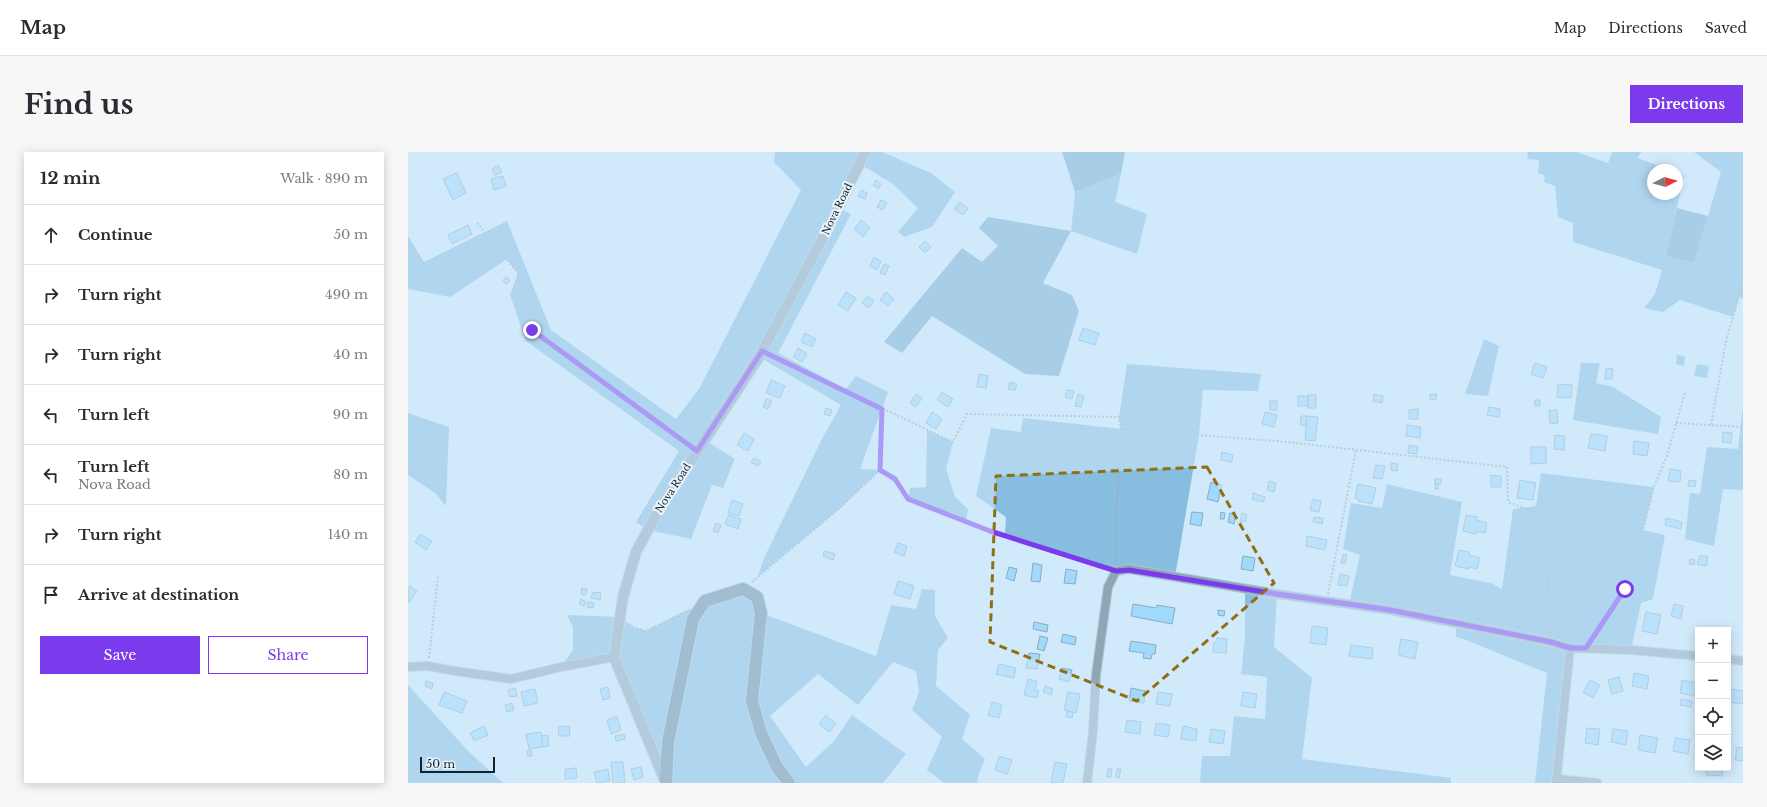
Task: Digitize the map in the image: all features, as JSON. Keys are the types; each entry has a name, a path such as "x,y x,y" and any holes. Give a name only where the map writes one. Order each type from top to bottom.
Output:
{"main road":[{"path":"666,782 668,742 693,619 705,601 743,589 757,597 761,613 752,701 761,732 777,768 789,783"}],"street":[{"name":"Nova Road","path":"614,657 623,597 636,552 657,513 762,351 826,232 865,152"},
{"path":"1087,783 1093,731 1096,675 1107,594 1108,587 1116,571 1129,570 1277,594 1390,610 1551,642 1570,648 1631,650 1695,656"},
{"path":"1570,648 1556,781 1597,783"},
{"path":"408,667 428,666 511,679 561,667 614,657 666,782"},
{"path":"1731,659 1743,661"}],"path":[{"path":"477,223 518,273 532,330 697,451"},
{"path":"1711,425 1726,341 1743,283"},
{"path":"762,351 953,442 967,414 1119,417 1121,429 1116,518 1116,571 990,531 908,499 895,479 880,470"},
{"path":"1586,648 1625,589 1643,531 1654,487 1667,455 1685,393"},
{"path":"743,589 839,509 880,470 882,409"},
{"path":"1676,423 1743,427"},
{"path":"1121,429 1288,442 1507,467 1508,502 1544,516 1551,642"},
{"path":"1327,601 1356,450"},
{"path":"428,666 438,576"},
{"path":"614,657 646,631 687,611"},
{"path":"620,617 633,627 646,631"}],"highlighted area":[{"path":"1207,467 1274,583 1137,701 990,642 996,476"}],"shaded area":[{"path":"775,152 882,152 931,173 955,192 932,227 904,237 898,232 918,208 893,184 860,164 838,207 851,214 778,353 846,389 856,376 888,392 860,469 880,470 839,509 758,576 765,556 821,441 841,405 759,357 705,440 735,459 723,488 712,485 691,539 648,530 636,522 679,451 526,341 510,295 518,273 507,259 450,297 408,289 408,236 424,262 507,221 551,330 676,419 699,389 801,190 774,162"},
{"path":"1062,152 1125,152 1121,174 1075,192"},
{"path":"1528,152 1576,152 1608,163 1612,152 1641,152 1638,158 1654,164 1647,164 1647,200 1679,200 1666,256 1694,263 1721,172 1694,152 1743,152 1743,299 1739,297 1733,317 1680,300 1663,312 1644,308 1655,294 1662,270 1573,242 1573,223 1558,217 1555,186 1544,182 1545,176 1538,173 1539,160 1527,159"},
{"path":"1121,174 1115,202 1147,214 1137,254 1071,231 1075,192"},
{"path":"1677,208 1708,216 1694,263 1666,256"},
{"path":"988,217 1071,231 1043,283 1072,295 1079,311 1059,376 1025,374 932,316 902,353 884,342 962,248 982,262 998,246 979,228"},
{"path":"1484,339 1499,346 1488,396 1465,394"},
{"path":"1677,355 1685,356 1684,366 1676,364"},
{"path":"1581,363 1600,363 1596,383 1613,387 1661,417 1658,434 1573,420"},
{"path":"1127,364 1261,374 1258,391 1203,390 1199,435 1175,577 1116,571 1005,535 1006,517 976,496 991,428 1021,432 1023,418 1121,429 1119,417"},
{"path":"1697,364 1709,366 1707,378 1694,376"},
{"path":"1743,407 1743,490 1723,489 1714,546 1685,539 1690,493 1700,494 1707,447 1738,449"},
{"path":"408,413 449,427 446,506 435,493 408,475"},
{"path":"927,430 953,442 946,469 955,497 968,509 966,522 908,499 910,488 926,487"},
{"path":"1541,473 1654,487 1643,530 1665,535 1653,599 1641,603 1631,650 1570,649 1556,783 1535,783 1547,673 1456,637 1456,624 1349,604 1360,555 1343,549 1351,503 1382,508 1387,484 1462,502 1450,575 1491,583 1502,589 1513,509 1536,506"},
{"path":"1245,588 1277,594 1274,647 1312,678 1302,759 1451,778 1451,783 1200,783 1202,756 1230,756 1234,716 1265,719 1267,677 1241,674 1245,638"},
{"path":"743,589 757,597 761,613 876,656 891,605 916,609 922,589 935,590 935,616 948,638 938,650 936,686 970,715 962,739 985,759 978,776 977,783 944,783 927,770 942,737 912,710 919,692 916,671 893,662 858,705 818,674 770,716 806,767 834,741 852,715 906,754 883,783 666,783 614,657 561,667 573,650 573,627 567,615 620,617 633,627 646,631 705,601"},
{"path":"408,685 469,752 503,783 408,783"}],"building":[{"path":"498,165 502,172 495,175 492,169"},
{"path":"457,173 466,193 453,200 443,179"},
{"path":"503,176 506,186 494,190 491,179"},
{"path":"876,180 881,184 878,189 873,185"},
{"path":"861,190 867,193 865,199 858,196"},
{"path":"881,200 887,203 883,210 877,207"},
{"path":"959,202 968,208 963,215 954,209"},
{"path":"861,220 870,228 863,237 854,229"},
{"path":"468,225 472,234 452,244 448,235"},
{"path":"925,241 931,247 925,253 919,247"},
{"path":"874,257 881,261 877,270 870,266"},
{"path":"884,264 889,266 885,275 880,273"},
{"path":"507,277 510,281 506,284 503,280"},
{"path":"846,292 856,298 848,311 838,305"},
{"path":"886,292 894,299 888,306 880,300"},
{"path":"868,296 874,301 869,308 862,303"},
{"path":"1083,328 1099,333 1095,345 1079,340"},
{"path":"805,333 816,339 812,347 801,342"},
{"path":"798,348 807,354 802,362 793,357"},
{"path":"1535,363 1547,367 1543,378 1531,374"},
{"path":"1606,368 1613,369 1612,379 1605,379"},
{"path":"979,374 988,376 986,388 977,387"},
{"path":"771,380 785,386 780,398 766,393"},
{"path":"1010,382 1017,384 1015,390 1008,389"},
{"path":"1558,384 1572,385 1571,398 1557,397"},
{"path":"1067,390 1074,391 1072,399 1065,397"},
{"path":"942,392 953,399 948,407 937,400"},
{"path":"916,394 922,398 916,407 910,403"},
{"path":"1078,394 1084,396 1081,407 1075,406"},
{"path":"1374,394 1383,396 1382,403 1373,401"},
{"path":"1430,394 1437,394 1436,400 1430,399"},
{"path":"1308,395 1316,395 1316,408 1308,408"},
{"path":"1298,396 1308,396 1308,406 1298,406"},
{"path":"766,399 772,401 768,409 763,407"},
{"path":"1535,400 1540,400 1540,406 1535,406"},
{"path":"1270,401 1277,401 1277,410 1270,410"},
{"path":"1489,407 1500,409 1499,417 1487,415"},
{"path":"826,408 832,410 830,416 824,414"},
{"path":"1418,409 1418,419 1409,419 1409,410"},
{"path":"1549,410 1557,410 1558,423 1550,424"},
{"path":"932,412 942,419 936,429 926,423"},
{"path":"1265,412 1277,415 1274,427 1262,424"},
{"path":"1301,416 1307,416 1306,426 1300,425"},
{"path":"1307,416 1318,417 1315,441 1305,440"},
{"path":"1407,425 1421,427 1420,438 1406,436"},
{"path":"1723,432 1732,433 1731,443 1722,442"},
{"path":"744,433 754,439 748,451 737,445"},
{"path":"1591,434 1607,436 1605,451 1588,448"},
{"path":"1555,435 1565,436 1564,450 1554,449"},
{"path":"1634,441 1649,443 1647,456 1633,454"},
{"path":"1409,445 1418,447 1417,454 1408,453"},
{"path":"1531,447 1546,447 1546,463 1531,464"},
{"path":"1222,452 1233,455 1232,462 1221,460"},
{"path":"754,458 761,462 758,466 751,462"},
{"path":"1391,463 1398,464 1397,471 1391,470"},
{"path":"1376,465 1385,466 1382,479 1373,478"},
{"path":"1670,469 1681,471 1680,482 1668,481"},
{"path":"1491,475 1501,476 1501,487 1491,487"},
{"path":"1435,479 1441,479 1441,484 1435,484"},
{"path":"1520,480 1536,483 1533,500 1517,498"},
{"path":"1689,480 1696,481 1695,487 1688,486"},
{"path":"1269,481 1276,483 1274,492 1267,490"},
{"path":"1211,482 1222,485 1218,502 1207,499"},
{"path":"1358,484 1376,488 1372,504 1358,501 1358,499 1355,498"},
{"path":"1435,484 1438,484 1438,489 1435,489"},
{"path":"1253,493 1265,497 1263,502 1252,499"},
{"path":"1313,499 1321,501 1319,512 1310,510"},
{"path":"732,500 743,504 739,516 728,513"},
{"path":"1192,512 1203,513 1201,526 1190,524"},
{"path":"1221,512 1225,513 1224,519 1220,519"},
{"path":"1230,513 1236,515 1234,524 1228,522"},
{"path":"1242,513 1247,515 1245,522 1240,521"},
{"path":"729,515 741,519 738,529 725,524"},
{"path":"1466,515 1477,517 1476,520 1487,523 1485,533 1477,531 1476,534 1463,531"},
{"path":"1314,517 1323,518 1322,524 1313,522"},
{"path":"1666,518 1682,522 1681,529 1665,525"},
{"path":"716,523 721,525 718,533 713,531"},
{"path":"420,534 432,541 426,550 415,542"},
{"path":"1307,536 1327,540 1325,550 1306,546"},
{"path":"898,543 907,546 904,556 894,552"},
{"path":"1459,550 1469,552 1469,555 1480,558 1477,569 1455,566"},
{"path":"824,551 835,554 833,560 823,556"},
{"path":"1343,554 1347,555 1345,564 1341,563"},
{"path":"1700,555 1708,557 1706,566 1697,564"},
{"path":"1243,556 1255,558 1253,571 1241,569"},
{"path":"1690,559 1695,560 1694,565 1689,564"},
{"path":"1033,563 1042,565 1040,582 1031,581"},
{"path":"1009,567 1017,569 1014,581 1006,578"},
{"path":"1066,569 1077,571 1075,584 1064,583"},
{"path":"1340,574 1349,576 1347,586 1338,585"},
{"path":"898,581 914,586 910,599 894,594"},
{"path":"410,586 417,591 408,603 408,588"},
{"path":"582,588 587,589 585,595 581,594"},
{"path":"593,592 601,593 600,600 591,598"},
{"path":"581,599 586,602 584,606 579,604"},
{"path":"588,602 594,603 593,608 587,607"},
{"path":"1133,604 1156,608 1157,605 1175,608 1172,624 1131,616"},
{"path":"1674,604 1683,606 1681,619 1671,616"},
{"path":"1218,610 1225,611 1224,616 1218,615"},
{"path":"1646,612 1661,615 1657,634 1642,631"},
{"path":"1034,622 1048,625 1047,632 1033,629"},
{"path":"1312,626 1328,628 1326,645 1310,643"},
{"path":"1063,634 1076,637 1075,645 1061,642"},
{"path":"1040,636 1048,638 1044,651 1037,649"},
{"path":"1217,638 1227,639 1226,653 1213,652 1214,642 1216,642"},
{"path":"1401,639 1418,642 1415,659 1398,655"},
{"path":"1131,641 1156,645 1155,654 1152,654 1151,659 1143,658 1144,653 1129,651"},
{"path":"1351,645 1373,648 1372,659 1349,656"},
{"path":"1029,653 1040,654 1037,669 1026,668"},
{"path":"999,664 1016,668 1014,678 996,674"},
{"path":"1062,668 1072,670 1069,682 1059,679"},
{"path":"1634,673 1649,676 1647,689 1632,686"},
{"path":"1619,677 1623,691 1612,694 1608,680"},
{"path":"1028,679 1037,681 1035,690 1039,691 1037,698 1024,695"},
{"path":"1590,680 1600,685 1593,698 1583,692"},
{"path":"1682,680 1695,683 1695,696 1680,693"},
{"path":"426,681 433,683 432,689 425,686"},
{"path":"1045,686 1053,689 1051,695 1043,692"},
{"path":"608,687 610,698 603,700 600,689"},
{"path":"515,688 517,696 510,697 508,690"},
{"path":"1131,688 1145,691 1144,703 1129,701"},
{"path":"535,689 538,703 524,706 521,692"},
{"path":"1731,689 1743,691 1743,704 1731,702"},
{"path":"444,692 467,701 462,713 439,705"},
{"path":"1068,692 1080,694 1076,713 1064,710"},
{"path":"1158,692 1172,694 1170,706 1156,704"},
{"path":"1243,692 1257,694 1255,708 1241,706"},
{"path":"1681,699 1692,701 1691,707 1680,705"},
{"path":"992,702 1002,705 999,718 988,715"},
{"path":"512,703 514,710 507,712 505,705"},
{"path":"1067,711 1073,712 1072,718 1066,717"},
{"path":"826,715 836,724 829,732 819,724"},
{"path":"617,716 621,730 611,734 607,720"},
{"path":"1127,720 1141,722 1140,734 1125,732"},
{"path":"1156,723 1170,725 1168,737 1154,735"},
{"path":"484,726 488,735 474,741 470,733"},
{"path":"569,726 570,736 559,736 558,727"},
{"path":"1183,726 1197,729 1196,741 1181,739"},
{"path":"1587,728 1600,729 1598,745 1585,743"},
{"path":"1211,729 1225,731 1223,744 1209,742"},
{"path":"1613,729 1628,731 1626,745 1611,742"},
{"path":"541,732 543,747 529,749 526,734"},
{"path":"624,734 625,739 616,741 615,736"},
{"path":"548,735 549,746 543,747 541,736"},
{"path":"1640,735 1658,738 1655,753 1638,750"},
{"path":"1675,738 1690,740 1688,754 1673,751"},
{"path":"1737,747 1743,748 1743,761 1735,760"},
{"path":"531,750 532,756 528,756 527,751"},
{"path":"999,756 1012,760 1007,774 995,770"},
{"path":"611,762 623,762 625,783 613,783"},
{"path":"1055,762 1067,764 1063,783 1051,783"},
{"path":"641,767 643,777 634,780 631,769"},
{"path":"576,768 577,778 565,779 565,769"},
{"path":"1108,768 1112,769 1111,777 1107,777"},
{"path":"608,769 610,781 597,783 594,772"},
{"path":"1117,769 1121,769 1119,778 1116,777"},
{"path":"1707,771 1723,771 1722,776 1706,775"}],"route":[{"path":"532,330 697,451 762,351 882,409 880,470 895,479 908,499 990,531 1116,571 1129,570 1277,594 1390,610 1476,626 1551,642 1570,648 1586,648 1625,589"}]}
